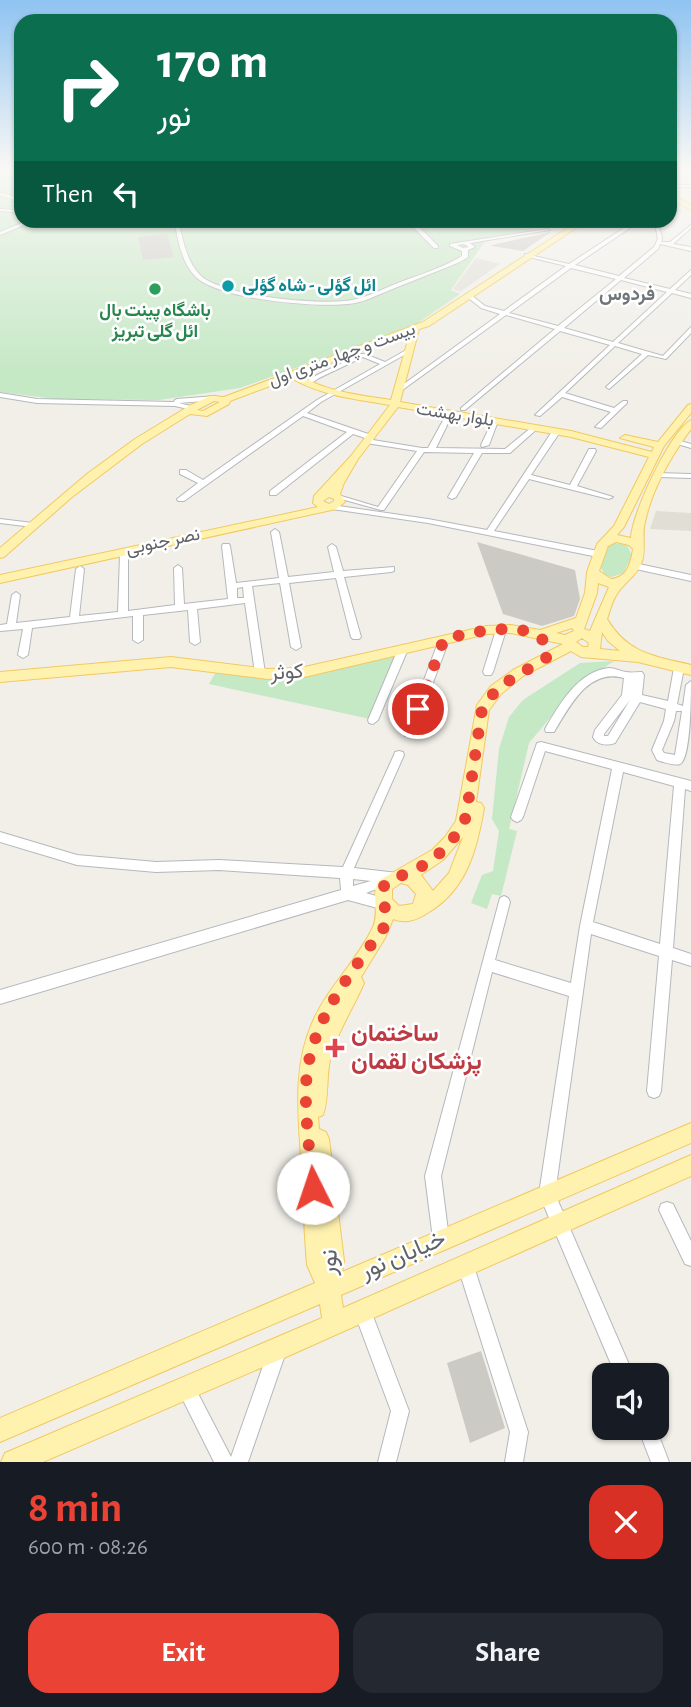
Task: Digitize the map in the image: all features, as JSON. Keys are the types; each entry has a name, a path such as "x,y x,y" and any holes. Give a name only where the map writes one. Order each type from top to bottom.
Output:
{"main road":[{"name":"بیست و چهار متری اول","path":"220,399 415,329 557,236"},
{"path":"354,458 339,483 333,502 318,503 319,497 393,410 415,329"},
{"path":"291,374 307,384 334,393 396,403"},
{"name":"بیست و چهار متری اول","path":"5,555 60,499 110,459 166,424 194,411 226,402 220,399"},
{"name":"بلوار بهشت","path":"396,403 406,401 463,409 644,447 654,455"},
{"name":"بلوار بهشت","path":"396,403 644,447 660,445"},
{"path":"582,641 598,554 619,527 660,445 691,407"},
{"path":"395,877 413,878 422,886 425,898 418,911 400,915 386,905 382,893 395,877 434,858 459,832 466,817 482,709 496,690 510,679 582,641 601,619 612,591 629,577 639,553 635,531 659,475 677,441 691,424"},
{"name":"نصر جنوبی","path":"0,571 284,512 319,497"},
{"name":"نصر جنوبی","path":"0,579 333,502"},
{"path":"608,539 627,540 637,546"},
{"path":"593,572 607,582 622,582"},
{"path":"601,619 612,638 638,657 685,669"},
{"name":"کوثر","path":"0,677 171,662 260,673 304,672 444,639 501,630 582,641 638,657"},
{"path":"535,633 556,630 582,641"},
{"path":"535,633 547,644 552,658"},
{"name":"نور","path":"328,1287 333,1261 315,1099 321,1059 337,1012 391,929 434,901 450,885 471,844 491,711 510,689 552,658"},
{"name":"نور","path":"328,1287 318,1265 306,1085 320,1025 332,1001 385,926 386,905"},
{"name":"خیابان نور","path":"0,1430 691,1133"},
{"name":"خیابان نور","path":"15,1462 278,1349 362,1309 691,1165"},
{"path":"328,1287 334,1322"}],"street":[{"path":"182,236 195,273 214,286 253,295 343,305 458,261 465,257 465,246"},
{"path":"425,236 436,247"},
{"path":"465,246 519,236"},
{"path":"465,246 473,247 522,236"},
{"path":"399,390 615,236"},
{"path":"660,236 662,243"},
{"path":"463,409 662,243 671,243 679,236"},
{"path":"662,243 691,249"},
{"path":"527,255 691,296"},
{"path":"538,415 691,272"},
{"path":"468,295 483,307 664,358 691,329"},
{"path":"181,499 302,413 410,349"},
{"path":"609,387 648,353"},
{"path":"307,384 363,355 385,364"},
{"path":"560,394 616,411"},
{"path":"0,395 37,401 157,404 220,399"},
{"path":"600,427 625,402"},
{"path":"157,404 194,411"},
{"path":"302,413 370,439 426,450 482,448 507,451 534,428"},
{"path":"381,508 426,450 450,413"},
{"path":"452,497 495,421"},
{"path":"273,494 353,431"},
{"path":"489,533 556,432"},
{"path":"677,441 691,446"},
{"path":"572,488 592,451"},
{"path":"183,472 203,483"},
{"path":"659,475 691,476"},
{"path":"526,476 609,497"},
{"path":"333,502 381,508 428,521"},
{"path":"333,502 598,554"},
{"path":"0,521 33,525"},
{"path":"275,532 296,647"},
{"path":"226,546 233,601"},
{"path":"332,547 356,637"},
{"path":"123,614 124,555"},
{"path":"634,566 691,578"},
{"path":"177,568 180,608"},
{"path":"78,619 80,569"},
{"path":"232,586 391,569"},
{"path":"247,584 260,673"},
{"path":"4,627 16,595"},
{"path":"4,627 249,600"},
{"path":"192,606 195,642"},
{"path":"138,612 138,640"},
{"path":"4,627 78,619"},
{"path":"23,654 28,625"},
{"path":"488,672 501,630"},
{"path":"409,733 444,639"},
{"path":"373,720 403,649"},
{"path":"685,669 657,750 661,757 671,761 678,760 681,756 685,710 691,685"},
{"path":"550,729 570,699 589,680 608,672 629,676 632,697 685,710"},
{"path":"517,817 541,746 685,784 654,1091"},
{"path":"348,894 346,873 399,755"},
{"path":"618,768 586,926 547,1194 620,1363"},
{"path":"0,837 77,860 156,867 219,865 395,877"},
{"path":"0,998 348,894 395,877"},
{"path":"348,894 386,905"},
{"path":"441,1239 433,1176 504,902"},
{"path":"586,926 691,960"},
{"path":"489,965 576,991"},
{"path":"667,1210 691,1258"},
{"path":"465,1265 519,1432 514,1462"},
{"path":"362,1309 400,1411 387,1462"},
{"path":"239,1462 278,1349"},
{"path":"186,1388 224,1462"},
{"path":"650,1440 656,1457"}],"shaded area":[{"path":"476,258 500,264 460,292 453,289"},
{"path":"656,511 691,513 691,531 650,529"}],"green space":[{"name":"ائل گؤلی - شاه گؤلی","path":"0,236 493,236 488,237 451,290 460,294 415,325 240,388 159,400 55,399 0,392"},
{"path":"612,543 627,545 632,556 623,573 612,577 605,575 600,566 602,555"},
{"path":"387,656 397,658 370,719 209,684 218,668 261,675"},
{"path":"614,661 577,686 529,743 509,829 517,831 501,896 492,894 487,909 471,903 482,875 493,871 499,831 492,819 499,749 509,717 523,700 580,663"}],"building":[{"path":"168,236 174,257 143,260 138,237"},
{"path":"532,236 545,236 523,251 492,245"},
{"path":"477,542 575,570 580,599 574,616 542,626 503,614"},
{"path":"481,1351 505,1428 470,1443 447,1363"}],"place":[{"name":"ائل گؤلی - شاه گؤلی","path":"228,286"},
{"name":"باشگاه پینت بال ائل گلی تبریز","path":"155,289"},
{"name":"ساختمان پزشکان لقمان","path":"335,1048"}],"district":[{"name":"فردوس","path":"627,294"}],"route":[{"path":"313,1188 306,1085 320,1025 332,1001 385,926 387,913 382,893 384,886 394,877 412,871 434,858 459,832 466,817 482,709 496,690 518,673 549,656 547,644 535,633 511,629 444,639 418,709"}]}
